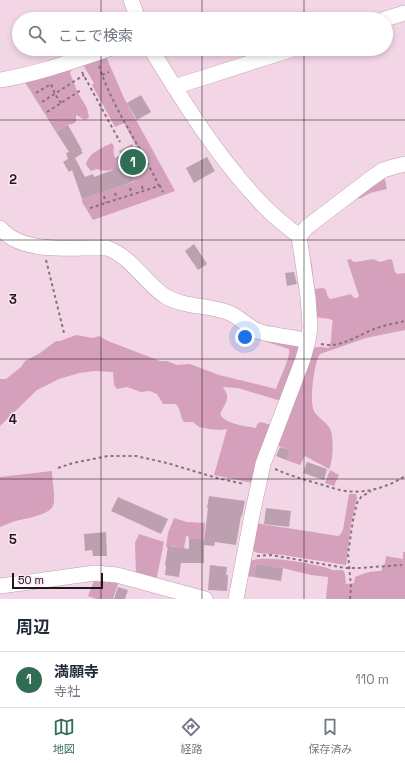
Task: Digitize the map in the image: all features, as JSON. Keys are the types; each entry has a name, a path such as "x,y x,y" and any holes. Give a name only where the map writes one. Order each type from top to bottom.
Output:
{"street":[{"path":"131,0 135,12"},
{"path":"393,17 405,13"},
{"path":"0,80 48,69 88,56"},
{"path":"155,56 174,87 214,146 262,205 299,236 308,297 310,327 308,341 303,359 262,464 236,599"},
{"path":"174,87 271,56"},
{"path":"299,236 306,226 370,179 384,170 405,164"},
{"path":"0,228 12,238 26,244 52,248 107,248 114,250 126,258 157,291 167,297 182,303 227,312 239,318 248,326 267,334 308,341"},
{"path":"0,586 95,573 117,575 205,599"}],"path":[{"path":"92,68 99,65 113,99 163,192"},
{"path":"86,70 82,72 120,142"},
{"path":"102,75 109,72"},
{"path":"42,102 84,76"},
{"path":"36,93 51,84 61,103"},
{"path":"47,112 81,90"},
{"path":"142,186 143,191"},
{"path":"90,208 159,186"},
{"path":"130,188 132,195"},
{"path":"115,193 117,200"},
{"path":"104,196 106,203"},
{"path":"42,247 64,333"},
{"path":"308,341 330,346 347,341 377,328 405,321"},
{"path":"58,468 73,463 108,456 136,456 167,463 217,478 257,487"},
{"path":"262,464 287,474 340,490 351,491 372,490 389,485 405,476"},
{"path":"350,599 351,587 348,554 353,520 357,503 361,497 372,490"},
{"path":"244,559 255,556 271,555 349,568 402,565"}],"shaded area":[{"path":"101,56 106,56 124,98 175,191 93,220 82,202 82,199 135,181 133,178 152,168 140,144 136,146 124,123 115,127 92,85 94,83 83,65"},
{"path":"72,69 70,73 78,93 87,108 89,117 85,120 77,115 75,123 56,132 23,79"},
{"path":"112,143 114,147 114,154 119,166 114,169 97,169 91,171 86,165 92,154"},
{"path":"384,175 387,189 354,199"},
{"path":"305,247 312,265 314,289 323,288 326,290 330,299 351,294 354,298 359,296 347,260 351,259 352,261 356,262 373,259 380,262 390,259 392,260 395,272 397,274 405,273 405,330 366,338 320,354 318,358 313,382 312,399 314,411 319,418 326,423 332,434 333,445 329,469 305,456 300,465 286,460 290,450 274,444 311,349 317,347 329,348 331,340 333,321 330,319 315,317"},
{"path":"76,335 93,338 99,336 108,341 160,361 167,361 177,365 190,364 219,375 276,389 287,363 289,349 261,340 251,335 301,344 281,401 238,388 223,388 226,391 227,398 220,414 226,420 236,424 256,428 257,424 261,422 271,425 252,483 214,475 227,429 209,429 199,427 193,422 184,422 176,404 163,404 157,394 150,391 141,392 127,387 117,389 114,385 113,372 95,371 79,373 59,379 37,390 0,426 0,379 6,379 21,367 25,361 40,353 56,341"},
{"path":"330,470 339,475 334,486 325,483"},
{"path":"52,471 54,503 51,509 42,514 15,521 0,527 0,477"},
{"path":"349,494 356,494 357,498 351,524 346,565 283,555 259,553 252,550 255,523 338,536 340,535 343,530"},
{"path":"174,518 187,522 205,523 204,539 189,539 188,536 186,536 182,561 180,561 181,548 171,546 170,548 166,547 168,533"},
{"path":"139,534 164,542 156,581 136,576 135,543"},
{"path":"403,552 405,552 405,599 326,599 328,577 256,564 254,577 246,576 250,561 256,559 275,559 325,567 332,570 342,570 344,571 346,584 354,583 355,577 361,574 381,571 385,563 386,556 403,559"},
{"path":"100,580 105,581 106,583 110,581 118,583 113,599 96,599 88,596 94,581 99,582"}],"building":[{"path":"141,95 151,112 137,120 127,103"},
{"path":"68,125 83,153 75,158 85,177 93,174 94,177 113,170 112,169 119,166 115,158 121,155 119,151 132,144 134,147 140,144 152,168 133,178 135,180 127,184 82,199 72,170 69,172 63,162 68,159 66,153 69,152 56,132"},
{"path":"207,157 215,171 194,183 186,168"},
{"path":"194,244 207,264 198,270 185,251"},
{"path":"294,272 297,284 287,286 285,273"},
{"path":"280,447 290,450 286,460 276,456"},
{"path":"307,462 327,469 324,480 303,473"},
{"path":"209,496 245,501 236,545 215,542 214,546 204,545 204,563 181,563 179,577 165,575 168,546 189,549 189,539 204,539 204,542"},
{"path":"118,497 168,519 161,534 111,511"},
{"path":"266,508 291,511 289,527 264,524"},
{"path":"106,532 107,556 93,556 92,550 85,551 84,534"},
{"path":"256,564 283,568 281,581 254,577"},
{"path":"210,565 227,567 227,591 208,590"},
{"path":"118,587 128,590 125,599 114,599"}],"place":[{"name":"満願寺","path":"133,162"}]}
